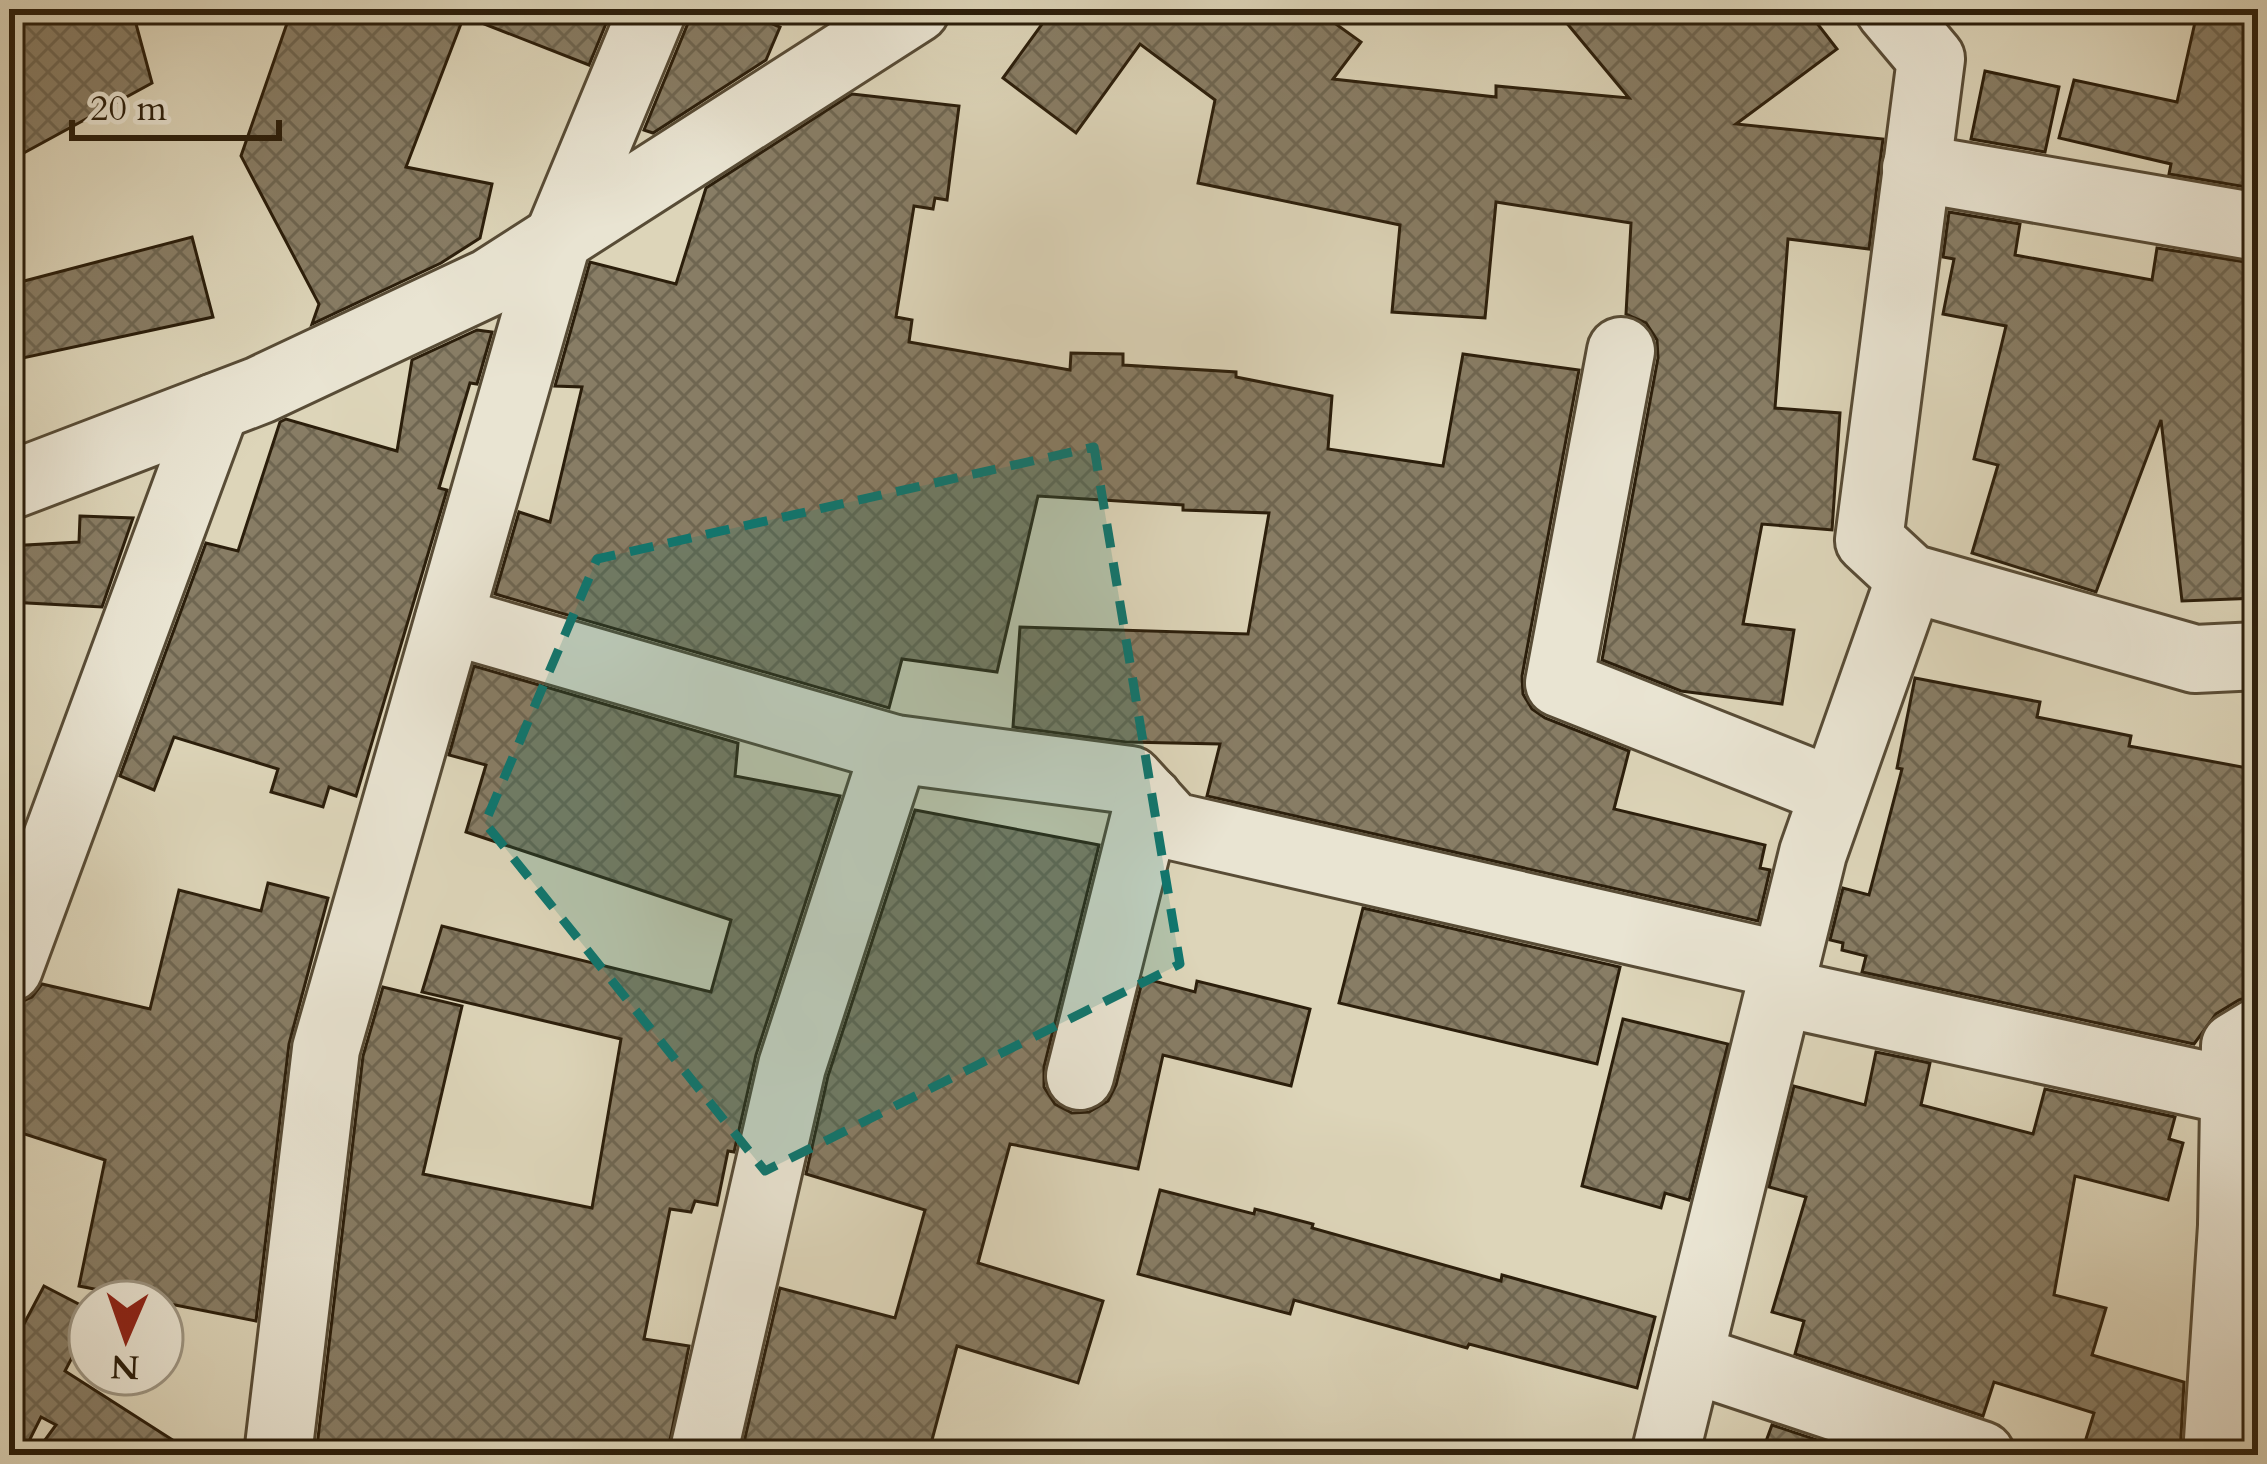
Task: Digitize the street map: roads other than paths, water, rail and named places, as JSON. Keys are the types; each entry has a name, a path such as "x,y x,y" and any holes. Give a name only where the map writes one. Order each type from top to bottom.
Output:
{"street":[{"path":"278,1455 326,1049 558,238 653,9"},
{"path":"9,486 216,406 490,282 916,9"},
{"path":"1889,9 1930,59 1869,540 1910,578 2195,659 2258,656"},
{"path":"1916,168 2258,227"},
{"path":"1621,351 1558,683 1834,792"},
{"path":"9,968 216,406"},
{"path":"1665,1455 1813,854 1910,578"},
{"path":"449,620 895,749 1130,780 1172,826 2231,1090"},
{"path":"704,1455 792,1066 895,749"},
{"path":"1080,1076 1149,800"},
{"path":"2217,1455 2245,1245 2231,1090 2235,1046 2258,1032"},
{"path":"1689,1358 1981,1455"}]}
